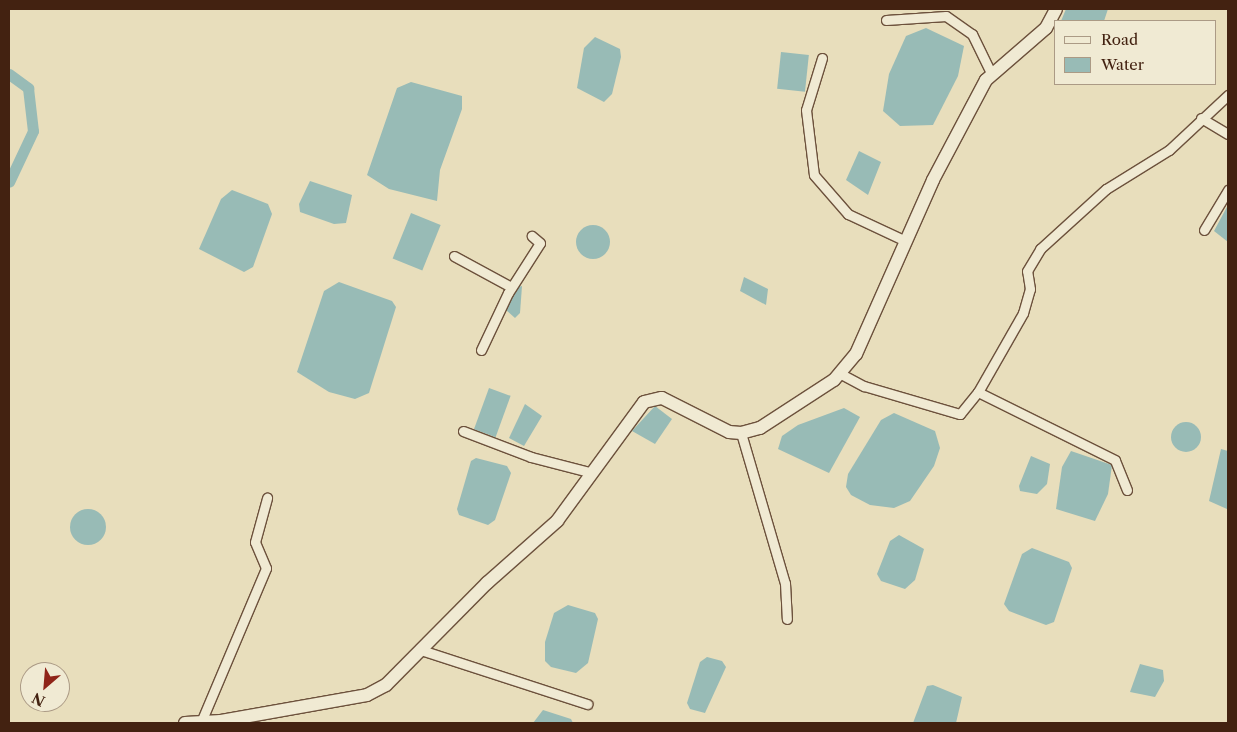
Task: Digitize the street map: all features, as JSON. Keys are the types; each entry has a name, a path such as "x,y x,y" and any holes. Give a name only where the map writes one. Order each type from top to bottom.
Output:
{"street":[{"path":"184,723 201,722 367,695 386,685 486,583 557,521 589,472 635,410 656,398 729,432 741,433 774,420 841,374 861,344 933,180 991,74 1040,34 1056,9"},
{"path":"886,20 914,13 946,16 962,25 982,49 991,74"},
{"path":"822,58 806,110 814,175 848,214 906,241"},
{"path":"841,374 864,386 960,414 978,392 1015,330 1030,290 1027,271 1040,250 1106,189 1169,150 1201,118 1228,95"},
{"path":"1201,118 1228,134"},
{"path":"1204,230 1228,190"},
{"path":"481,350 511,287 540,243 532,236"},
{"path":"454,256 511,287"},
{"path":"978,392 1115,460 1127,490"},
{"path":"463,431 530,457 589,472"},
{"path":"741,433 786,583 787,619"},
{"path":"201,722 266,568 254,542 266,498"},
{"path":"422,650 587,704"}],"water":[{"path":"1066,9 1108,9 1104,20 1061,20"},
{"path":"926,28 964,46 958,76 933,125 900,126 883,111 889,74 906,36"},
{"path":"595,37 620,49 621,57 612,94 604,102 577,88 584,48"},
{"path":"781,52 809,55 805,92 777,89"},
{"path":"411,82 462,96 462,109 440,170 437,201 389,189 367,175 397,88"},
{"path":"859,151 881,162 868,195 846,180"},
{"path":"310,181 352,195 346,223 334,224 300,212 299,204"},
{"path":"232,190 268,204 272,214 253,267 244,272 199,249 221,199"},
{"path":"1228,205 1228,242 1214,231"},
{"path":"411,213 441,225 422,270 393,258"},
{"path":"593,225 600,226 605,230 609,235 609,249 605,254 600,258 593,259 586,258 581,254 577,249 576,242 577,235 581,230 586,226"},
{"path":"744,277 768,289 766,305 740,291"},
{"path":"339,282 392,301 396,307 369,393 355,399 329,392 297,372 324,291"},
{"path":"522,286 520,313 515,318 506,310 515,288"},
{"path":"489,388 511,396 496,437 474,429"},
{"path":"525,404 542,416 524,446 509,438"},
{"path":"655,406 672,419 655,444 632,431"},
{"path":"844,408 860,417 829,473 778,449 782,436 798,425"},
{"path":"894,413 935,431 940,448 934,466 910,501 894,508 870,505 851,495 846,487 848,474 881,420"},
{"path":"1186,422 1197,426 1201,437 1197,448 1186,452 1175,448 1171,437 1175,426"},
{"path":"1221,449 1228,451 1227,509 1209,501"},
{"path":"1071,451 1112,465 1108,494 1095,521 1056,509 1062,467"},
{"path":"1031,456 1050,464 1047,484 1037,494 1020,491 1019,486"},
{"path":"476,458 507,466 511,473 495,520 488,525 459,515 457,509 471,461"},
{"path":"88,509 101,514 106,527 101,540 88,545 75,540 70,527 75,514"},
{"path":"899,535 924,549 915,580 905,589 881,581 877,574 890,541"},
{"path":"1032,548 1069,562 1072,568 1054,622 1046,625 1009,611 1004,604 1022,554"},
{"path":"568,605 595,613 598,619 588,663 576,673 551,667 545,661 545,642 554,613"},
{"path":"707,657 722,661 726,667 705,713 690,709 687,703 700,662"},
{"path":"1140,664 1163,670 1164,681 1155,697 1130,692"},
{"path":"933,685 962,697 956,723 913,723 927,686"},
{"path":"543,710 571,719 573,723 533,723"}],"waterway":[{"path":"9,74 28,88 33,131 9,182"}]}
